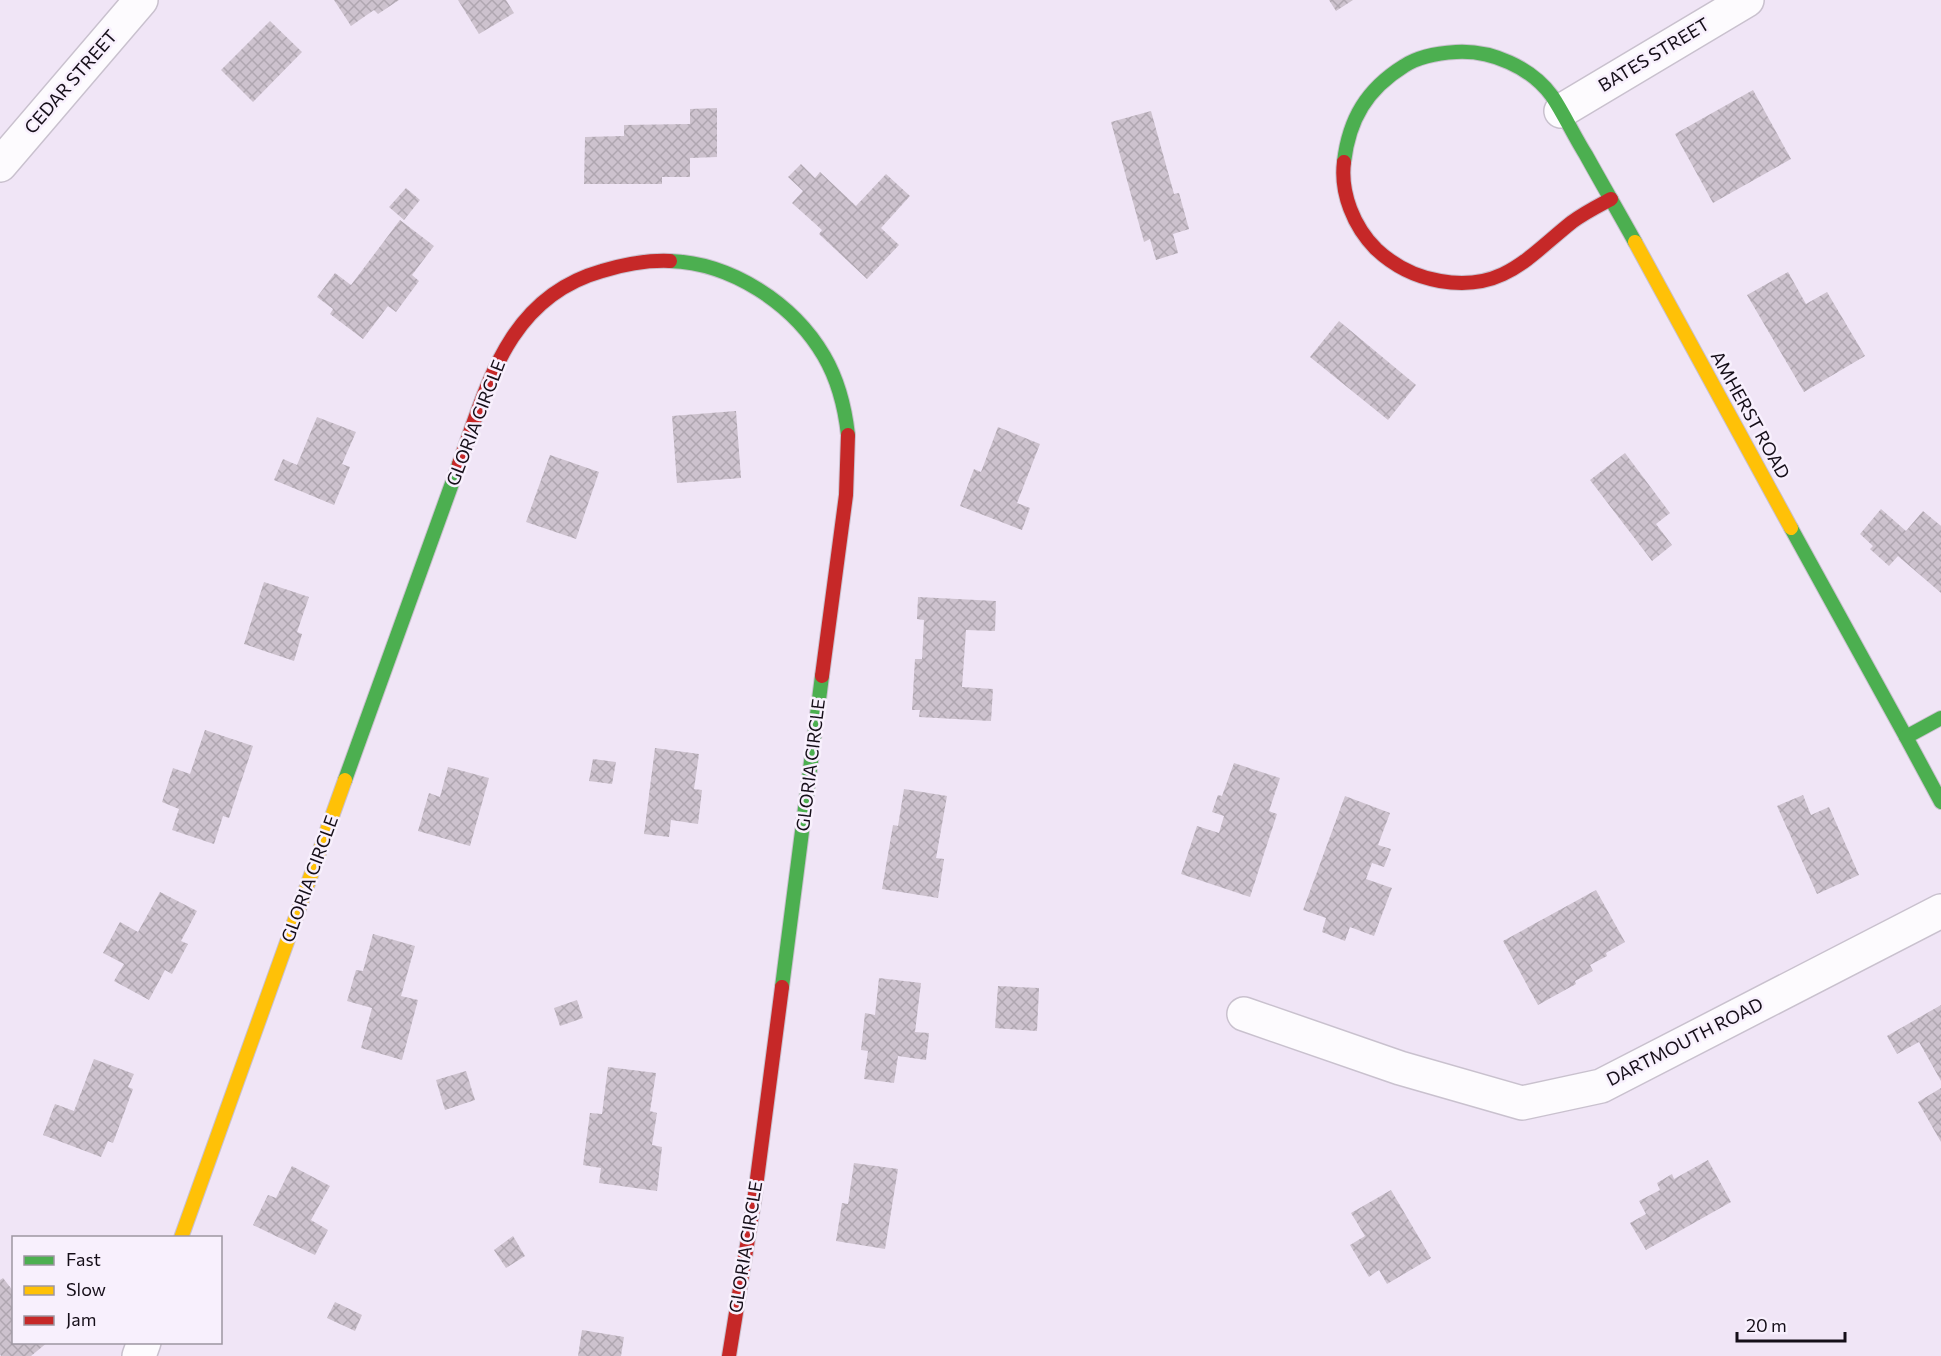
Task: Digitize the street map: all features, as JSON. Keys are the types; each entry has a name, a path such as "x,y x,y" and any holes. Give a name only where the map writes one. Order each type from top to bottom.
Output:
{"street":[{"name":"CEDAR STREET","path":"0,165 141,0"},
{"name":"BATES STREET","path":"1562,111 1747,0"},
{"name":"AMHERST ROAD","path":"1611,199 1586,212 1534,257 1517,268 1500,276 1461,284 1441,282 1422,278 1404,270 1373,246 1352,213 1343,175 1343,155 1354,118 1376,85 1408,63 1426,55 1446,51 1465,51 1504,59 1521,68 1551,94 1611,199 1941,802"},
{"name":"GLORIA CIRCLE","path":"182,1236 487,386 502,354 519,324 542,302 574,279 612,266 645,260 683,260 719,269 754,286 785,309 807,333 826,360 838,392 847,427 844,507 754,1202 729,1356"},
{"path":"1906,737 1941,718"},
{"name":"DARTMOUTH ROAD","path":"1244,1014 1400,1068 1522,1103 1601,1086 1941,911"}],"building":[{"path":"334,0 399,0 378,14 374,10 351,26"},
{"path":"458,0 506,0 514,13 479,34"},
{"path":"1329,0 1353,0 1336,11"},
{"path":"270,21 302,52 253,102 221,70"},
{"path":"1753,90 1791,159 1713,203 1675,134"},
{"path":"717,108 717,157 690,158 690,177 662,177 662,184 584,184 585,137 624,136 624,125 690,124 690,109"},
{"path":"1151,111 1174,194 1179,193 1189,229 1173,234 1178,253 1156,260 1150,239 1144,242 1111,122"},
{"path":"801,164 815,178 820,172 856,206 886,174 910,196 881,228 899,245 867,279 819,234 822,230 792,203 803,191 788,177"},
{"path":"406,188 420,200 404,220 389,207"},
{"path":"400,220 434,246 412,275 419,281 396,312 388,306 363,339 330,314 333,309 317,297 335,273 351,285"},
{"path":"1788,272 1806,304 1827,292 1865,356 1804,392 1747,295"},
{"path":"1339,321 1416,385 1388,420 1310,357"},
{"path":"736,411 741,478 677,483 672,416"},
{"path":"317,417 356,432 342,464 350,467 334,505 274,480 283,459 297,465"},
{"path":"998,427 1040,444 1017,503 1030,508 1022,530 960,506 974,469 981,472"},
{"path":"1625,453 1670,513 1656,524 1672,545 1652,561 1590,480"},
{"path":"550,455 599,472 576,539 526,522"},
{"path":"1881,509 1906,531 1923,511 1941,526 1941,593 1898,556 1889,566 1870,549 1873,546 1860,534"},
{"path":"264,582 309,597 297,632 302,634 294,661 244,644"},
{"path":"918,597 996,601 995,631 966,630 962,687 993,689 991,721 919,717 920,710 912,710 915,659 922,659 924,620 917,619"},
{"path":"205,730 253,746 229,818 223,816 214,844 172,830 179,809 162,802 173,768 190,774"},
{"path":"655,748 699,754 694,789 702,790 698,824 671,820 669,837 644,834"},
{"path":"593,759 616,762 612,784 589,781"},
{"path":"1234,763 1280,778 1269,811 1277,814 1250,897 1181,874 1197,826 1219,833 1224,816 1212,812 1218,795 1222,796"},
{"path":"448,767 489,778 470,846 418,831 429,793 440,797"},
{"path":"904,789 947,796 936,858 944,859 938,898 882,889 893,825 898,826"},
{"path":"1803,795 1811,815 1829,807 1859,875 1817,894 1777,806"},
{"path":"1345,796 1390,813 1378,845 1391,849 1384,867 1372,863 1366,879 1392,888 1374,936 1350,927 1345,941 1322,932 1326,918 1303,910"},
{"path":"1596,890 1625,942 1606,953 1607,956 1590,965 1593,971 1575,981 1576,984 1538,1005 1503,941"},
{"path":"160,892 197,911 181,941 188,944 172,974 165,970 149,1000 114,981 124,964 103,953 120,922 138,932"},
{"path":"373,934 415,946 401,996 418,1000 402,1060 361,1048 372,1008 347,1001 356,970 363,971"},
{"path":"879,978 921,983 915,1032 929,1033 926,1060 898,1056 894,1083 864,1079 868,1051 861,1050 865,1013 875,1015"},
{"path":"998,986 1039,988 1037,1031 995,1028"},
{"path":"577,1000 583,1018 560,1026 554,1008"},
{"path":"1941,1005 1941,1081 1919,1042 1897,1054 1887,1036"},
{"path":"94,1059 134,1074 128,1087 133,1089 113,1143 108,1141 101,1157 43,1135 55,1104 74,1111"},
{"path":"608,1067 656,1073 650,1111 657,1113 652,1145 662,1147 657,1191 599,1183 601,1168 583,1165 590,1113 602,1114"},
{"path":"466,1071 475,1100 445,1110 436,1080"},
{"path":"1941,1088 1941,1142 1918,1102"},
{"path":"1708,1160 1731,1202 1646,1250 1630,1223 1646,1214 1639,1201 1660,1190 1657,1183 1672,1174 1674,1179"},
{"path":"854,1163 898,1169 885,1249 836,1241 842,1203 848,1204"},
{"path":"292,1166 330,1186 311,1220 328,1230 315,1255 253,1225 268,1195 276,1198"},
{"path":"1391,1190 1431,1258 1387,1284 1379,1270 1369,1277 1350,1245 1365,1236 1351,1213"},
{"path":"513,1236 525,1256 506,1268 494,1250"},
{"path":"3,1278 12,1289 12,1344 46,1344 31,1356 1,1356 0,1354 0,1280"},
{"path":"335,1302 362,1315 355,1331 327,1318"},
{"path":"582,1330 624,1337 621,1356 578,1356"}],"traffic: fast":[{"path":"1344,162 1350,132 1362,106 1380,85 1404,66 1423,57 1450,52 1469,52 1496,57 1522,69 1552,96 1635,242"},
{"path":"670,261 693,263 737,278 778,303 795,319 824,356 833,375 843,404 848,435"},
{"path":"345,780 459,464"},
{"path":"1791,528 1906,737"},
{"path":"782,987 822,676"},
{"path":"1941,718 1906,737 1941,802"}],"traffic: slow":[{"path":"1635,242 1791,528"},
{"path":"182,1236 345,780"}],"traffic: jam":[{"path":"1344,162 1344,186 1350,209 1368,240 1398,266 1422,277 1440,281 1462,283 1481,281 1513,269 1577,219 1611,199"},
{"path":"459,464 480,403 506,347 524,322 544,301 570,283 602,271 636,263 670,261"},
{"path":"822,676 846,495 848,435"},
{"path":"729,1356 754,1202 782,987"}]}
